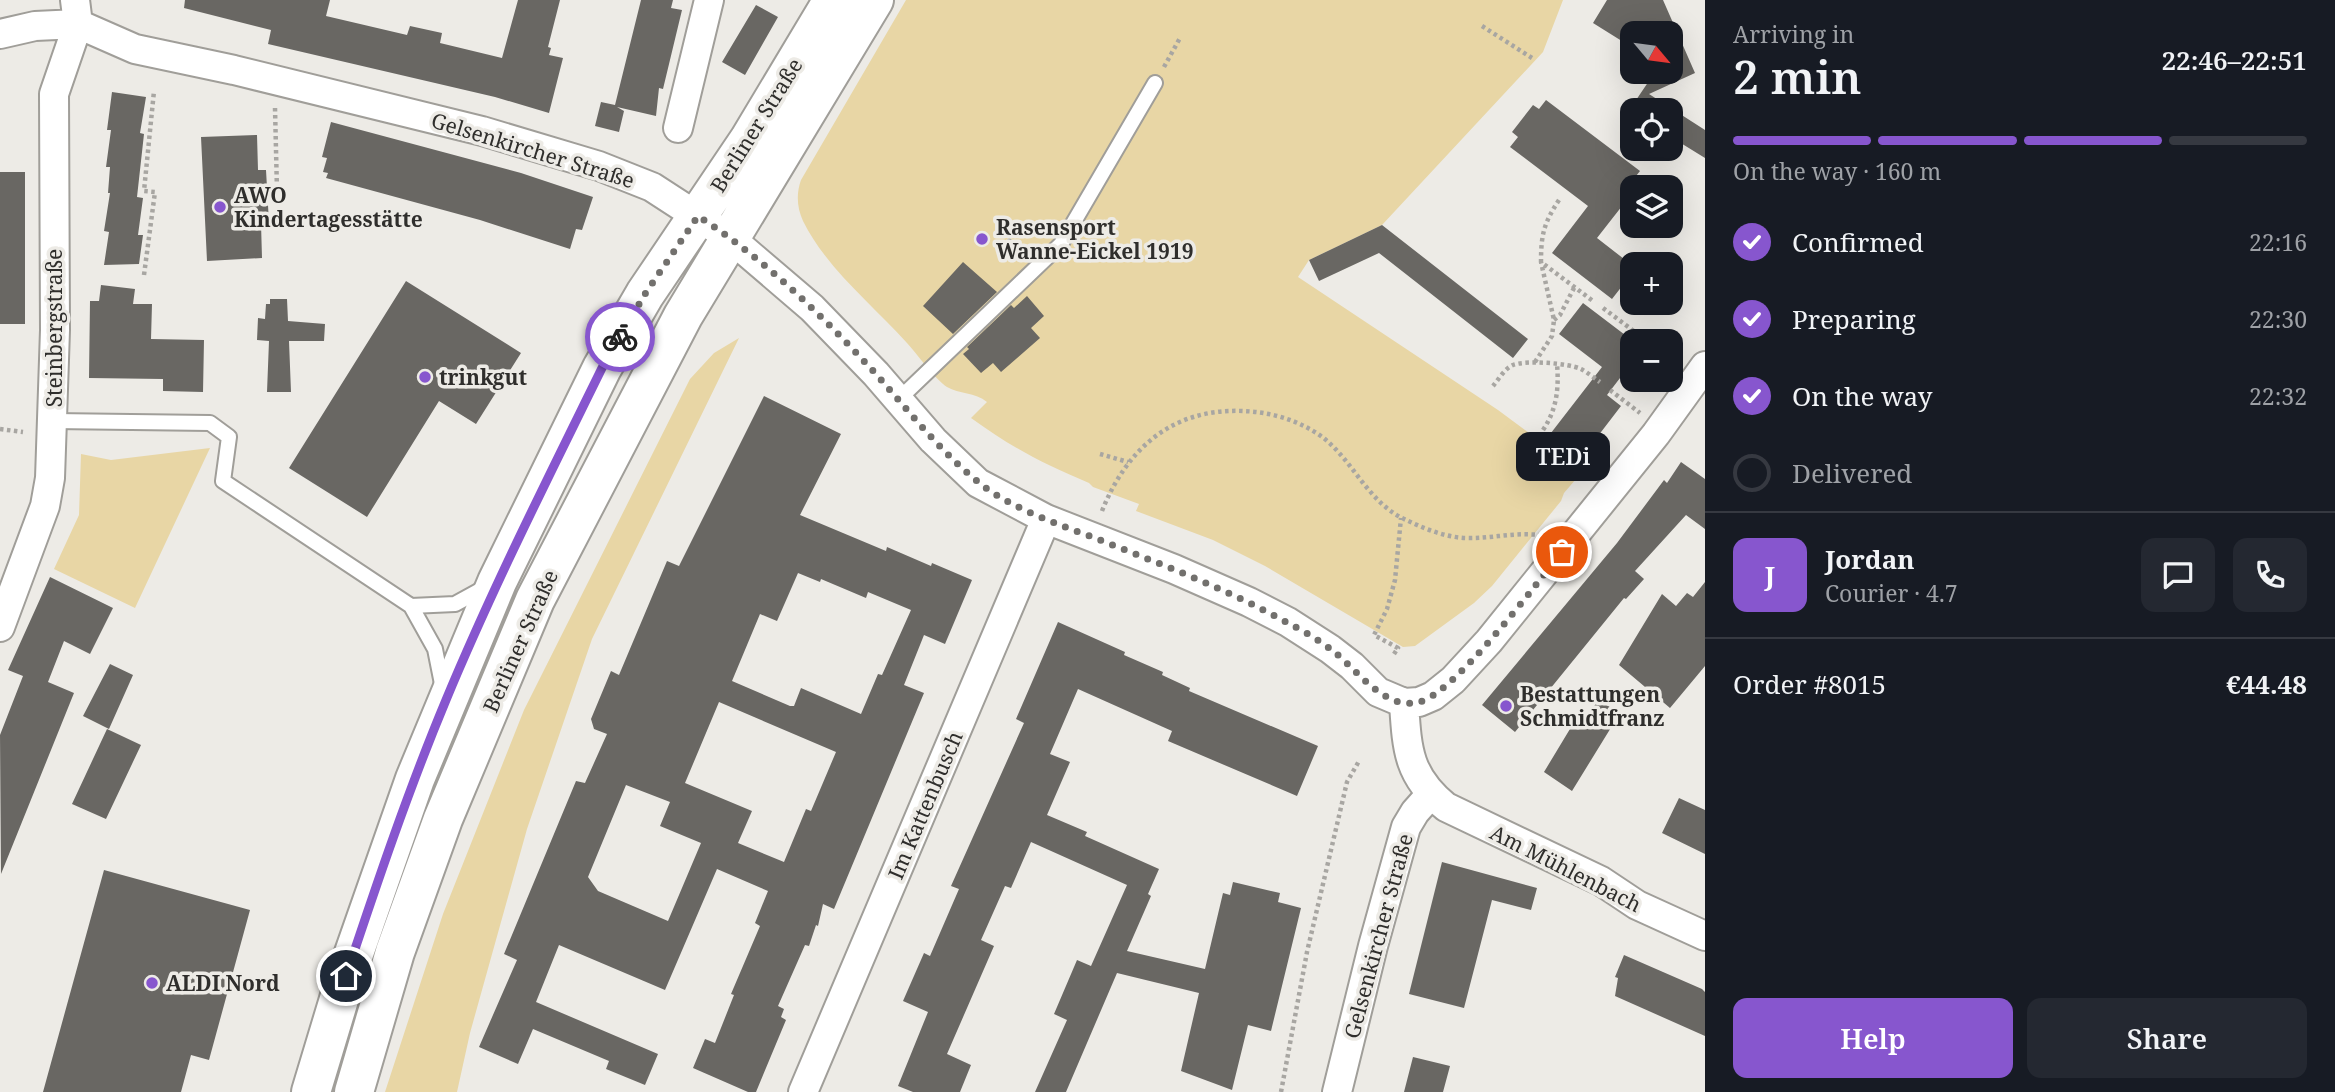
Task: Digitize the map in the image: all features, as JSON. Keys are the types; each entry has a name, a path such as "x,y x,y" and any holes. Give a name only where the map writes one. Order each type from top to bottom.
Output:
{"main road":[{"name":"Berliner Straße","path":"354,1092 396,952 443,819 535,600 683,316 714,227 749,140 833,0"},
{"name":"Berliner Straße","path":"311,1092 379,878 446,700 497,582 602,368 645,294 772,171 874,0"}],"street":[{"path":"678,128 709,0"},
{"path":"0,34 76,12"},
{"name":"Gelsenkircher Straße","path":"76,12 135,50 274,80 482,131 599,166 652,187 714,227 811,308 845,341 933,440 978,482 1046,519 1216,587 1288,622 1352,666 1378,692 1404,703"},
{"name":"Steinbergstraße","path":"0,627 45,506 50,478 53,421 54,94 76,12"},
{"path":"1431,794 1416,775 1409,755 1404,703 1419,702 1433,696 1452,680 1515,610 1661,428 1705,366"},
{"name":"Im Kattenbusch","path":"803,1092 1046,519"},
{"name":"Gelsenkircher Straße","path":"1337,1092 1406,827 1431,794"},
{"name":"Am Mühlenbach","path":"1431,794 1446,807 1463,816 1601,881 1637,905 1705,936"}],"lane":[{"path":"898,400 1061,244 1155,83"},
{"path":"53,421 210,423 229,437 223,481 411,606 435,649 446,700"},
{"path":"411,606 455,604 497,582"}],"path":[{"path":"1482,26 1532,58"},
{"path":"1164,66 1180,38"},
{"path":"274,80 277,191"},
{"path":"144,275 155,192 144,191 154,91"},
{"path":"1535,363 1552,336 1554,320 1541,262 1541,234 1559,200"},
{"path":"1541,262 1593,301"},
{"path":"1554,320 1560,315 1575,286"},
{"path":"1603,308 1631,329"},
{"path":"1493,386 1513,365 1535,363 1580,368 1600,382"},
{"path":"1543,430 1558,394 1557,364"},
{"path":"1609,390 1661,428"},
{"path":"1092,537 1111,489 1128,462 1144,445 1169,427 1194,416 1222,410 1274,414 1319,435 1345,459 1383,505 1401,518 1432,531 1463,538 1518,533 1541,535 1562,552"},
{"path":"1100,454 1128,462"},
{"path":"1394,654 1398,648 1374,635 1387,609 1395,580 1401,518"},
{"path":"1280,1092 1315,917 1347,782 1359,761"}],"shaded area":[{"path":"906,0 1563,0 1543,52 1382,225 1309,260 1298,277 1498,410 1582,472 1492,586 1474,603 1415,646 1403,647 1265,566 1213,540 1136,511 1139,504 1093,487 1042,462 971,418 987,402 977,396 947,387 938,379 824,255 803,221 798,206 801,180"},
{"path":"739,338 592,639 527,829 470,1033 457,1092 385,1092 443,914 524,710 690,379 714,353"},
{"path":"210,448 135,608 54,569 79,515 81,454 111,460"}],"building":[{"path":"185,0 330,0 326,16 407,35 410,26 442,33 440,43 502,58 518,0 560,0 548,47 551,48 549,55 563,58 549,113 495,97 268,44 271,30 184,8"},
{"path":"641,0 673,0 671,8 682,10 663,89 659,88 656,116 617,107 624,111 619,132 595,126 601,102 615,105"},
{"path":"1607,0 1663,0 1672,21 1620,21 1620,40 1593,23"},
{"path":"756,5 778,17 745,75 722,62"},
{"path":"1684,48 1695,73 1684,78"},
{"path":"1647,84 1671,84 1649,94 1655,98 1637,98"},
{"path":"112,92 146,97 140,133 144,134 137,197 143,198 138,235 143,235 139,264 104,265 109,232 104,231 110,193 110,167 106,167"},
{"path":"1546,100 1620,156 1620,161 1627,161 1640,171 1637,175 1620,175 1620,209 1597,238 1620,256 1620,289 1612,299 1552,253 1588,206 1510,147 1518,137 1512,132 1533,105 1539,109"},
{"path":"1683,116 1705,130 1705,158 1683,144"},
{"path":"331,122 521,173 593,197 582,230 576,229 570,249 480,220 326,178 328,173 323,172 327,158 322,157"},
{"path":"257,135 258,170 266,170 269,223 261,223 262,258 207,261 201,137"},
{"path":"0,172 25,172 25,324 0,324"},
{"path":"1382,225 1528,339 1513,358 1379,253 1319,281 1309,260"},
{"path":"963,262 997,292 953,334 923,306"},
{"name":"trinkgut","path":"406,281 521,353 476,424 439,401 367,517 289,468"},
{"path":"101,285 135,289 133,304 152,304 151,339 204,340 203,392 163,391 163,379 89,378 90,301 99,301"},
{"path":"1027,296 1044,316 1031,328 1040,338 1001,372 993,363 981,373 963,354 969,349 967,347 1011,305 1014,308"},
{"path":"270,299 287,299 288,321 325,324 324,341 289,341 291,392 267,392 269,341 257,340 258,318 265,319 266,304 270,304"},
{"path":"1583,303 1620,331 1620,378 1607,395 1621,406 1575,466 1544,442 1602,367 1559,334"},
{"path":"764,396 841,434 800,515 886,551 887,547 972,580 945,644 924,635 904,685 924,693 834,909 823,904 818,926 816,925 809,946 805,945 778,1006 784,1009 781,1017 786,1020 756,1092 748,1092 693,1068 705,1039 715,1043 734,995 731,994 760,926 755,923 768,891 717,869 665,990 559,945 536,1002 658,1054 645,1085 606,1069 609,1061 533,1029 518,1064 479,1047 517,960 504,954 576,781 585,783 607,734 594,729 591,719 611,671 619,675 667,561 679,566","holes":["798,573 820,582 821,579 866,598 868,592 911,610 861,714 801,688 794,706 790,706 732,681 760,614 777,621","719,702 836,752 811,811 806,809 784,862 738,843 752,811 685,783","626,785 670,802 660,826 701,843 668,921 598,891 588,877"]},
{"path":"1681,462 1705,479 1705,529 1686,515 1635,571 1644,579 1626,599 1624,598 1515,732 1482,705 1617,543 1664,480 1667,483"},
{"path":"50,577 113,608 90,654 64,641 48,682 74,693 1,874 0,735 23,676 8,670"},
{"path":"1705,582 1705,666 1670,708 1619,665 1662,594 1676,606 1687,593 1693,597"},
{"path":"1058,622 1163,672 1162,675 1190,688 1189,691 1318,746 1297,796 1168,741 1172,731 1078,689 1050,754 1070,762 1047,815 1087,832 1085,836 1159,869 1148,894 1151,896 1127,951 1205,969 1223,893 1230,895 1233,882 1280,893 1278,902 1301,908 1271,1031 1248,1025 1232,1090 1181,1071 1199,993 1117,973 1066,1092 1035,1092 1067,1020 1054,1014 1077,960 1091,966 1127,885 1031,842 1011,888 1005,886 981,940 994,946 947,1054 971,1065 960,1092 913,1092 898,1086 928,1012 903,1001 924,953 930,956 959,889 951,886 1024,723 1016,719"},
{"path":"110,664 133,675 109,729 83,716"},
{"path":"1598,700 1620,713 1572,791 1544,772 1576,719 1583,724"},
{"path":"107,729 141,745 106,819 72,804"},
{"path":"1679,798 1705,810 1705,854 1662,833"},
{"path":"1442,862 1537,888 1531,910 1492,900 1464,1008 1409,994"},
{"name":"ALDI Nord","path":"104,870 250,910 209,1060 191,1055 181,1092 43,1092"},
{"path":"1624,955 1705,992 1705,1036 1615,996 1618,978 1615,977"},
{"path":"1413,1057 1450,1066 1443,1092 1404,1092"}],"way so far":[{"path":"620,337 645,294 698,216 729,237 811,308 876,374 933,440 978,482 1046,519 1174,569 1288,622 1352,666 1378,692 1404,703 1419,702 1433,696 1452,680 1515,610 1562,552"}],"place":[{"name":"AWO Kindertagesstätte","path":"220,207"},
{"name":"Rasensport Wanne-Eickel 1919","path":"982,239"},
{"name":"trinkgut","path":"425,377"},
{"name":"TEDi","path":"1562,552"},
{"name":"Bestattungen Schmidtfranz","path":"1506,706"},
{"name":"ALDI Nord","path":"152,983"}],"route":[{"path":"346,976 383,866 446,700 497,582 602,368 620,337"}]}
